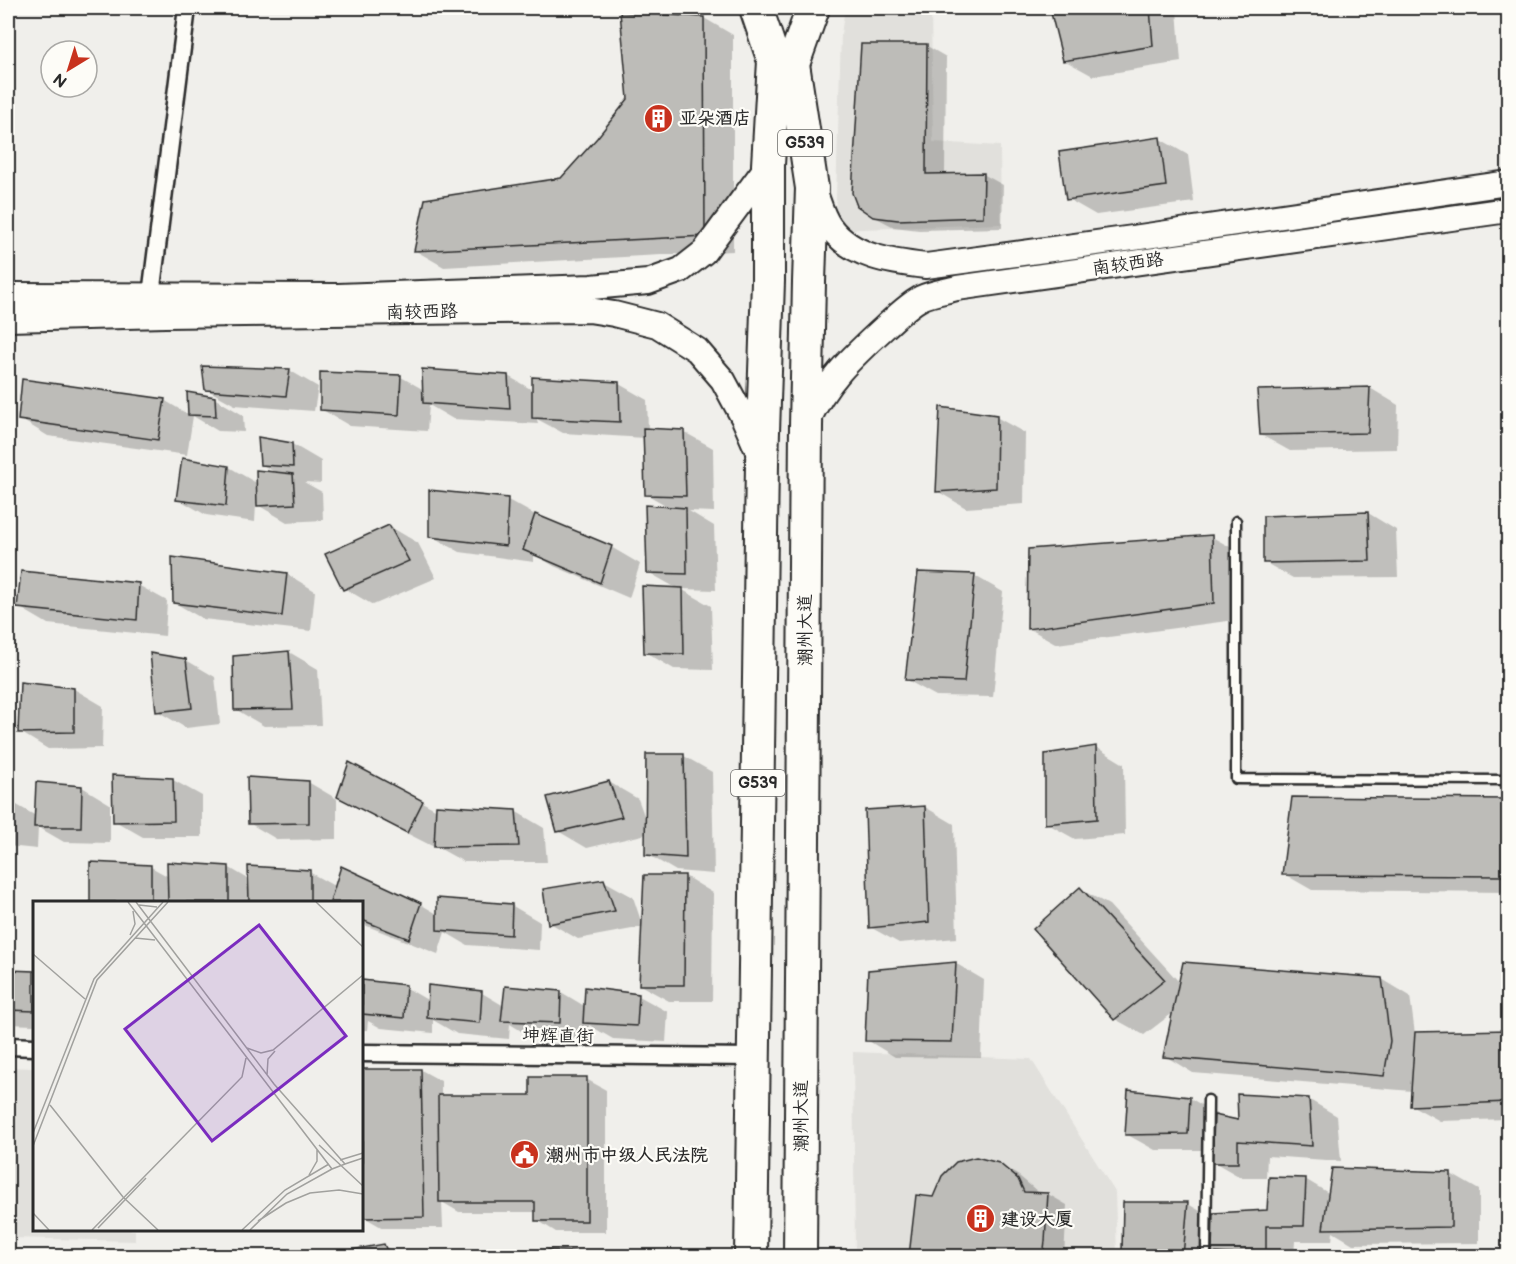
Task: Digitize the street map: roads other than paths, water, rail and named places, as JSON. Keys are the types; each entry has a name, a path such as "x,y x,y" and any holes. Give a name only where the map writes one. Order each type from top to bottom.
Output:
{"highway":[{"name":"潮州大道","path":"756,8 784,63 812,188 806,426 800,1257"},
{"path":"772,8 784,63"},
{"path":"784,63 793,8"},
{"name":"潮州大道","path":"751,1257 762,462 768,281 768,165 784,63 813,8"}],"main road":[{"name":"南较西路","path":"8,295 338,296 591,287 648,282 681,270 704,252 768,165"},
{"name":"南较西路","path":"812,188 828,226 843,242 866,254 896,263 926,266 1509,183"},
{"name":"南较西路","path":"806,426 816,404 832,380 874,337 922,297 957,288 1509,210"},
{"name":"南较西路","path":"8,319 590,310 614,314 657,325 697,350 723,380 744,419 762,462"}],"street":[{"path":"151,295 187,8"},
{"path":"8,1046 33,1047"},
{"name":"坤辉直街","path":"363,1053 754,1057"}],"lane":[{"path":"1236,521 1236,779 1509,780"},
{"path":"1206,1257 1208,1100"}],"place":[{"name":"亚朵酒店","path":"658,118"},
{"name":"潮州市中级人民法院","path":"525,1155"},
{"name":"建设大厦","path":"980,1219"}]}
